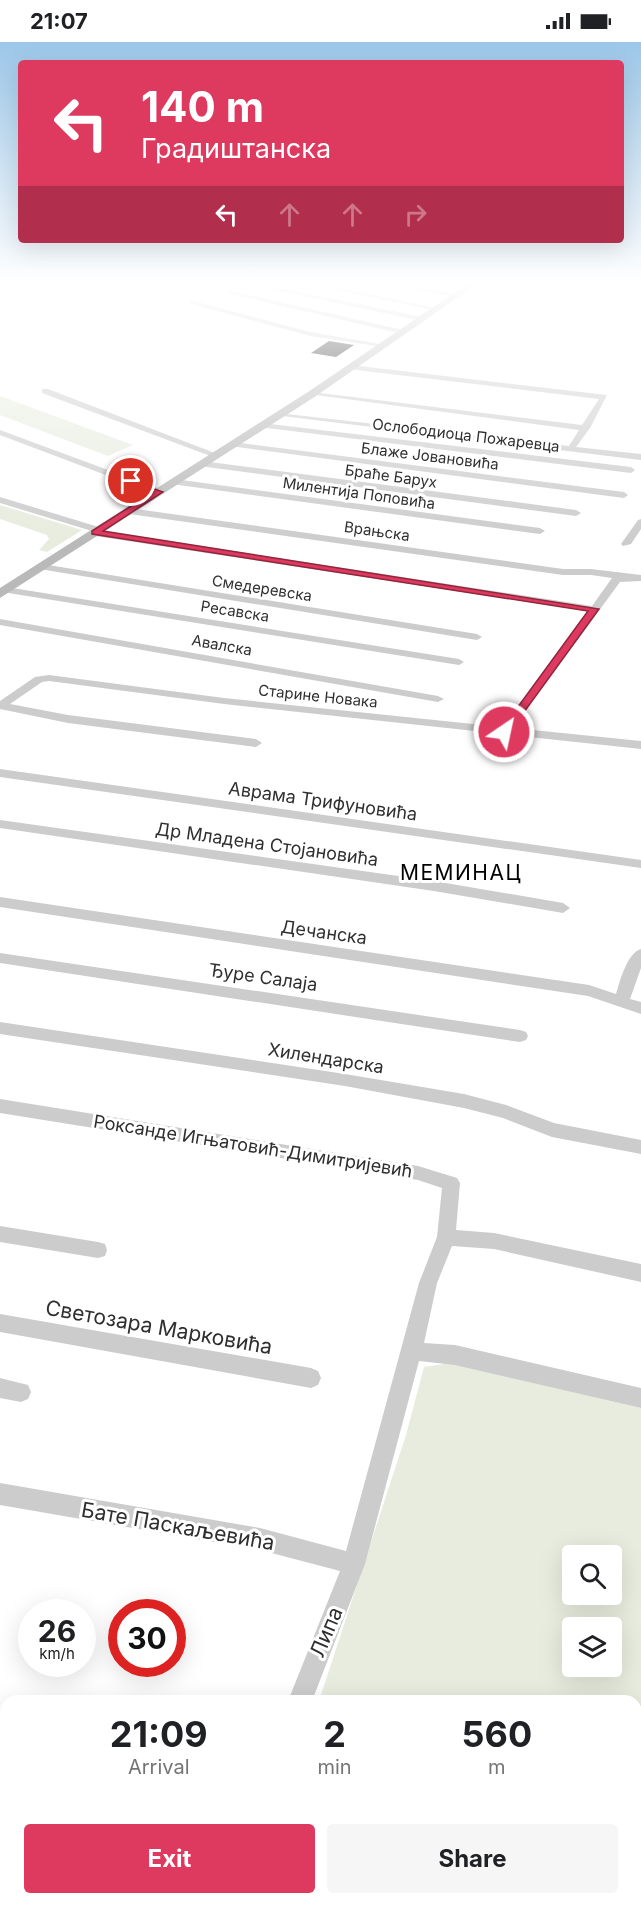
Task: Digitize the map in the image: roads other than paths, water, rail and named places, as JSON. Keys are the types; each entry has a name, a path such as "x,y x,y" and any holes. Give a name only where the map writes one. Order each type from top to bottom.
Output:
{"main road":[{"path":"3,592 348,369"}],"street":[{"path":"367,369 604,397 571,449"},
{"path":"45,392 216,455"},
{"path":"312,394 586,428"},
{"path":"278,415 641,457"},
{"name":"Ослободиоца Пожаревца","path":"262,425 631,470"},
{"path":"0,432 159,492"},
{"name":"Блаже Јовановића","path":"233,444 624,495"},
{"name":"Браће Барух","path":"202,464 576,513"},
{"name":"Милентија Поповића","path":"174,482 540,531"},
{"path":"0,501 97,532 594,609"},
{"name":"Врањска","path":"129,511 563,572 591,572 641,578"},
{"path":"626,544 641,522"},
{"name":"Смедеревска","path":"42,567 477,638"},
{"path":"504,732 594,609 621,577"},
{"name":"Ресавска","path":"3,592 459,662"},
{"name":"Авалска","path":"0,622 438,699"},
{"name":"Старине Новака","path":"0,706 39,679 49,678 504,732 641,745"},
{"path":"0,706 68,719 256,743"},
{"name":"Аврама Трифуновића","path":"0,773 641,864"},
{"name":"Др Младена Стојановића","path":"0,824 434,886 563,908"},
{"name":"Дечанска","path":"0,902 589,991 641,1008"},
{"path":"622,1001 628,977 641,954"},
{"name":"Ђуре Салаја","path":"0,958 520,1036"},
{"name":"Хилендарска","path":"0,1028 321,1076 464,1101 506,1112 552,1130 641,1147"},
{"name":"Роксанде Игњатовић-Димитријевић","path":"0,1106 441,1178 451,1183 446,1237"},
{"path":"0,1234 98,1250"},
{"path":"446,1237 494,1241 641,1273"},
{"name":"Липа","path":"302,1695 354,1564 412,1351 430,1275 446,1237"},
{"name":"Светозара Марковића","path":"0,1323 311,1378"},
{"path":"412,1351 455,1355 641,1398"},
{"path":"0,1388 21,1392"},
{"name":"Бате Паскаљевића","path":"0,1494 260,1539 354,1564"}],"district":[{"name":"МЕМИНАЦ","path":"461,872"}]}
